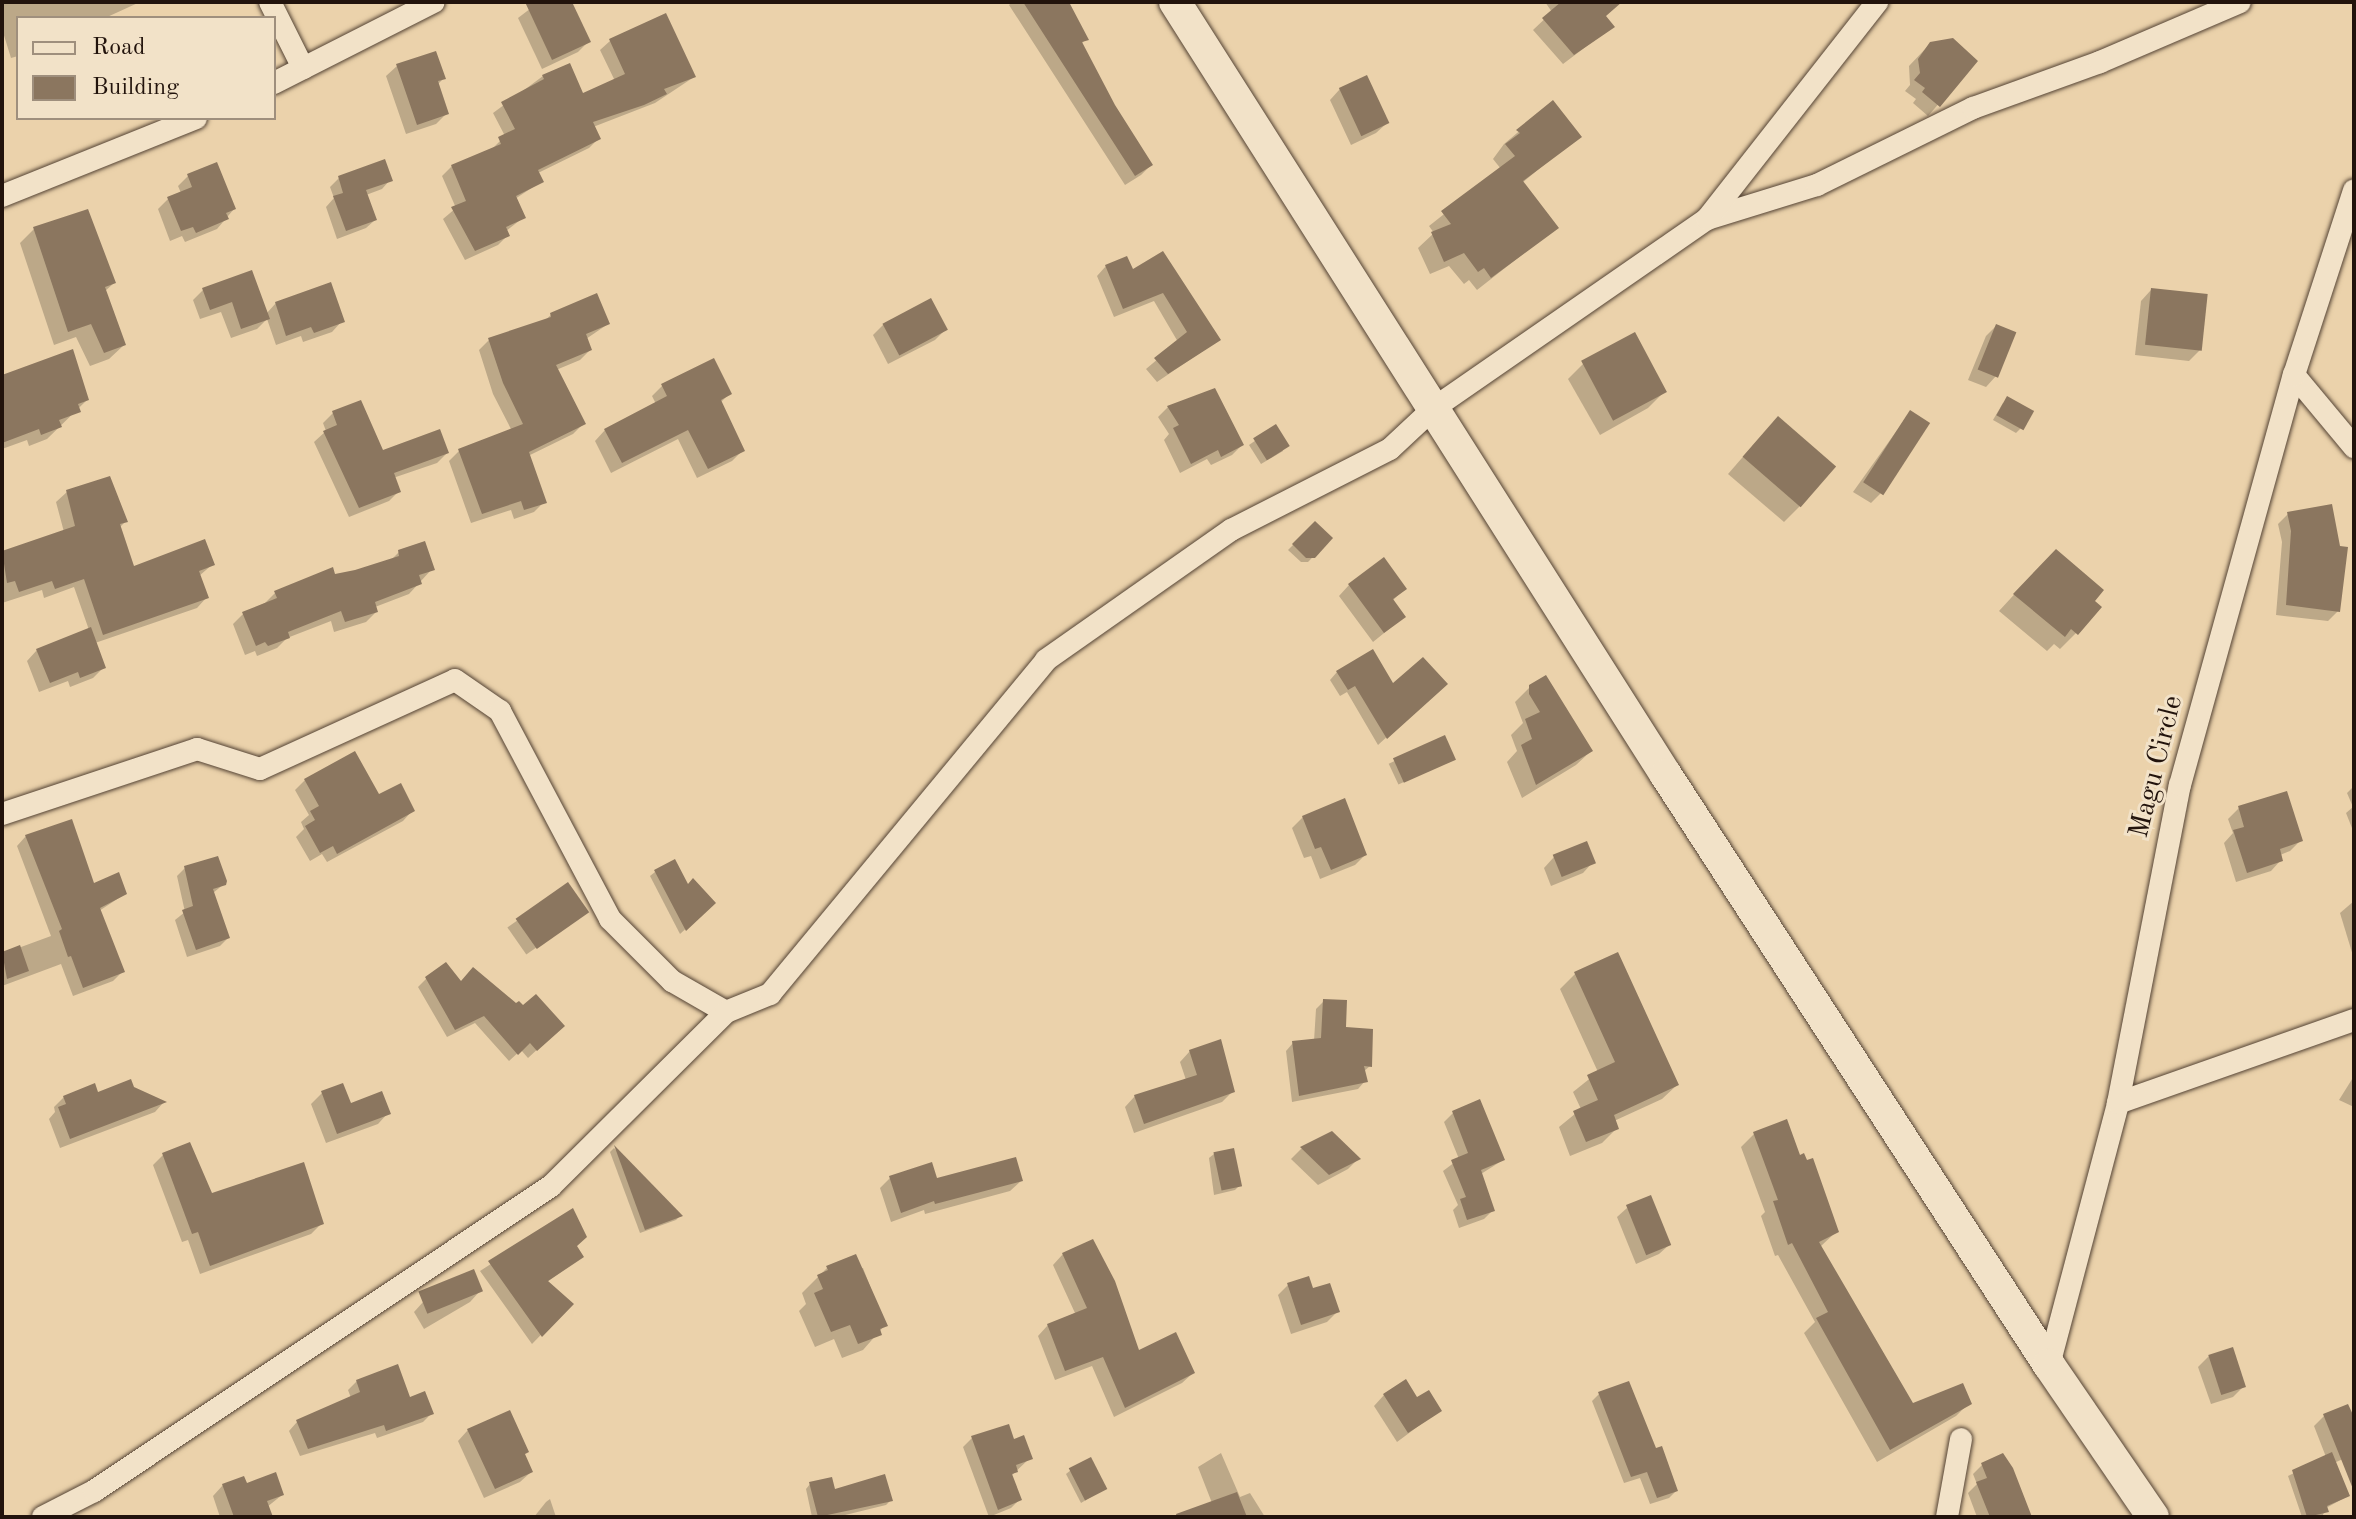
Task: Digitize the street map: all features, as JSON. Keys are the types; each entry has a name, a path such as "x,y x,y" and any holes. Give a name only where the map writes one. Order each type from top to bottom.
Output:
{"main road":[{"path":"1175,2 1548,592 2049,1365 2153,1517"}],"street":[{"path":"270,2 303,68"},
{"path":"276,82 434,2"},
{"path":"43,1517 94,1491 551,1186 726,1012 770,994 1046,660 1231,530 1390,449 1434,408 1707,219 1877,2"},
{"path":"1707,219 1817,185 1973,108 2100,62 2240,2"},
{"path":"2,196 191,120"},
{"name":"Magu Circle","path":"2049,1365 2118,1103 2180,785 2294,375 2354,190"},
{"path":"2294,375 2354,447"},
{"path":"2,814 197,749 260,769 455,680 500,711 610,919 672,981 726,1012"},
{"path":"2118,1103 2354,1020"},
{"path":"1947,1517 1961,1439"}],"building":[{"path":"525,2 572,2 591,42 552,60"},
{"path":"1023,2 1069,2 1089,40 1082,42 1115,105 1153,165 1135,176"},
{"path":"1561,2 1622,2 1606,16 1615,27 1574,55 1542,18"},
{"path":"666,13 696,77 664,89 667,94 644,105 593,122 601,139 538,170 544,182 516,196 526,218 506,227 510,236 475,251 451,207 466,201 451,165 501,144 498,137 515,129 501,102 544,79 542,75 570,63 583,93 625,74 609,39"},
{"path":"1953,38 1978,61 1940,107 1922,92 1925,88 1914,80 1920,73 1918,59 1930,42"},
{"path":"436,51 446,79 438,81 449,114 417,125 396,64"},
{"path":"1367,75 1389,123 1361,136 1339,88"},
{"path":"1553,100 1582,137 1523,181 1559,228 1491,278 1484,268 1478,272 1464,253 1444,262 1431,232 1451,224 1441,211 1515,156 1505,144 1520,133 1516,130"},
{"path":"385,159 393,181 366,190 377,220 346,231 333,196 343,193 338,176"},
{"path":"217,162 236,209 226,213 229,219 196,233 193,227 181,231 167,197 192,187 187,174"},
{"path":"88,209 116,283 105,287 126,345 104,353 91,324 68,332 33,227"},
{"path":"1163,251 1221,340 1168,374 1154,358 1187,332 1163,293 1123,309 1105,265 1127,256 1133,269"},
{"path":"252,270 270,319 241,329 232,302 210,310 202,288"},
{"path":"331,282 345,322 314,333 311,327 286,336 275,302"},
{"path":"2151,288 2208,294 2202,351 2145,345"},
{"path":"597,293 610,324 586,334 592,350 556,365 586,424 529,452 547,503 524,510 521,501 482,514 458,449 523,424 503,383 488,338 551,317 550,313"},
{"path":"931,298 948,330 899,356 882,324"},
{"path":"1996,324 2016,332 1998,378 1978,369"},
{"path":"1635,332 1667,392 1613,421 1581,361"},
{"path":"73,349 89,400 78,404 81,412 59,420 62,427 41,435 39,429 2,443 2,375"},
{"path":"714,358 732,394 721,400 745,451 708,469 688,430 622,463 604,429 667,396 661,384"},
{"path":"1215,388 1244,445 1221,457 1218,450 1191,464 1173,428 1179,425 1167,406"},
{"path":"2007,396 2034,411 2023,430 1996,415"},
{"path":"361,400 383,450 440,429 449,453 394,473 401,492 359,508 323,431 337,425 332,411"},
{"path":"1910,410 1930,423 1883,495 1863,482"},
{"path":"1778,416 1836,467 1801,507 1743,457"},
{"path":"1276,424 1290,446 1267,460 1253,438"},
{"path":"110,476 128,522 120,524 134,566 205,539 215,565 199,571 209,598 103,635 84,579 55,589 52,581 19,592 15,581 7,583 2,551 75,526 66,490"},
{"path":"2332,504 2340,546 2348,547 2340,612 2286,605 2291,531 2287,512"},
{"path":"1315,521 1333,538 1315,558 1306,558 1292,544"},
{"path":"425,541 435,570 419,575 422,584 375,602 378,612 345,622 341,611 288,632 290,638 268,646 265,642 256,646 242,612 277,598 274,591 333,567 335,574 399,556 398,550"},
{"path":"2056,549 2104,590 2095,601 2102,607 2078,635 2071,629 2065,637 2013,594"},
{"path":"1384,557 1407,589 1393,599 1406,617 1384,633 1348,584"},
{"path":"91,627 106,668 80,678 78,672 50,683 36,649"},
{"path":"1373,649 1393,683 1423,657 1448,684 1387,739 1355,686 1348,690 1336,671"},
{"path":"1546,675 1593,751 1536,785 1521,745 1532,739 1525,719 1540,712 1529,694 1529,685"},
{"path":"1445,735 1456,760 1404,783 1393,758"},
{"path":"355,751 379,794 401,783 415,811 337,854 333,846 320,853 305,826 315,820 310,811 319,806 304,779"},
{"path":"2287,791 2303,841 2280,849 2283,861 2247,873 2233,830 2244,827 2238,806"},
{"path":"1345,798 1367,855 1331,870 1321,847 1315,849 1302,816"},
{"path":"72,819 94,883 119,872 127,894 100,908 125,972 83,988 71,956 68,957 59,931 62,929 25,835"},
{"path":"1587,841 1596,863 1562,877 1553,855"},
{"path":"218,856 227,881 226,885 213,889 230,938 196,950 182,910 193,906 184,866"},
{"path":"675,859 688,884 693,878 716,903 686,931 654,870"},
{"path":"568,882 589,912 537,949 516,919"},
{"path":"20,945 29,971 7,979 2,952"},
{"path":"1618,952 1679,1085 1614,1115 1619,1129 1586,1142 1573,1111 1598,1100 1587,1075 1615,1062 1574,972"},
{"path":"446,962 461,981 473,967 516,1003 519,1001 523,1005 536,994 565,1026 537,1051 530,1043 518,1055 484,1016 455,1030 425,977"},
{"path":"1323,999 1347,1000 1346,1027 1373,1029 1372,1067 1364,1066 1368,1082 1299,1096 1292,1041 1321,1038"},
{"path":"1221,1039 1235,1092 1144,1124 1134,1095 1197,1075 1189,1050"},
{"path":"131,1079 134,1087 167,1102 70,1139 58,1107 66,1104 63,1096 95,1083 98,1092"},
{"path":"343,1083 351,1103 382,1091 391,1114 337,1134 321,1091"},
{"path":"1480,1099 1505,1160 1481,1170 1495,1211 1467,1220 1460,1199 1466,1197 1451,1160 1468,1153 1452,1111"},
{"path":"1787,1119 1800,1155 1804,1153 1807,1160 1813,1158 1839,1232 1819,1242 1913,1403 1963,1383 1972,1404 1890,1450 1816,1318 1828,1312 1792,1243 1788,1245 1773,1201 1778,1200 1753,1132"},
{"path":"1332,1131 1361,1159 1329,1175 1300,1147"},
{"path":"190,1142 212,1193 304,1162 324,1224 210,1266 198,1232 192,1234 162,1153"},
{"path":"614,1145 683,1216 645,1230"},
{"path":"1234,1148 1242,1186 1222,1191 1213,1152"},
{"path":"1016,1157 1023,1181 935,1204 934,1201 901,1213 889,1176 932,1162 937,1178"},
{"path":"1651,1195 1671,1245 1646,1255 1626,1205"},
{"path":"573,1208 587,1237 577,1246 584,1257 548,1281 574,1304 542,1337 488,1261"},
{"path":"1093,1239 1115,1281 1139,1350 1176,1332 1195,1373 1125,1408 1103,1357 1065,1371 1047,1324 1087,1308 1062,1253"},
{"path":"856,1254 888,1326 880,1329 882,1335 858,1344 850,1325 831,1332 814,1293 823,1289 817,1275 828,1270 826,1266"},
{"path":"474,1269 483,1291 427,1314 418,1291"},
{"path":"1309,1276 1313,1288 1330,1283 1340,1312 1301,1325 1287,1283"},
{"path":"2233,1347 2246,1387 2221,1395 2208,1355"},
{"path":"398,1364 410,1397 425,1391 434,1414 386,1431 384,1425 308,1449 296,1420 360,1392 356,1380"},
{"path":"1406,1379 1417,1397 1429,1390 1442,1411 1408,1433 1383,1394"},
{"path":"1629,1381 1656,1448 1662,1446 1678,1491 1657,1498 1647,1472 1631,1477 1598,1392"},
{"path":"2348,1404 2354,1417 2353,1489 2323,1414"},
{"path":"510,1410 529,1452 525,1454 533,1472 495,1489 467,1429"},
{"path":"1009,1424 1014,1439 1024,1435 1033,1459 1016,1465 1018,1472 1012,1474 1022,1500 998,1510 971,1436"},
{"path":"2332,1452 2350,1496 2327,1506 2329,1512 2307,1517 2292,1470"},
{"path":"2003,1453 2013,1468 2032,1517 1990,1517 1976,1482 1987,1478 1981,1463"},
{"path":"1091,1457 1107,1489 1085,1500 1069,1468"},
{"path":"276,1472 284,1495 267,1501 273,1517 234,1517 222,1484 244,1476 247,1483"},
{"path":"885,1474 893,1501 818,1517 809,1482 832,1477 835,1489"},
{"path":"1237,1492 1247,1517 1177,1517 1176,1514"}]}
